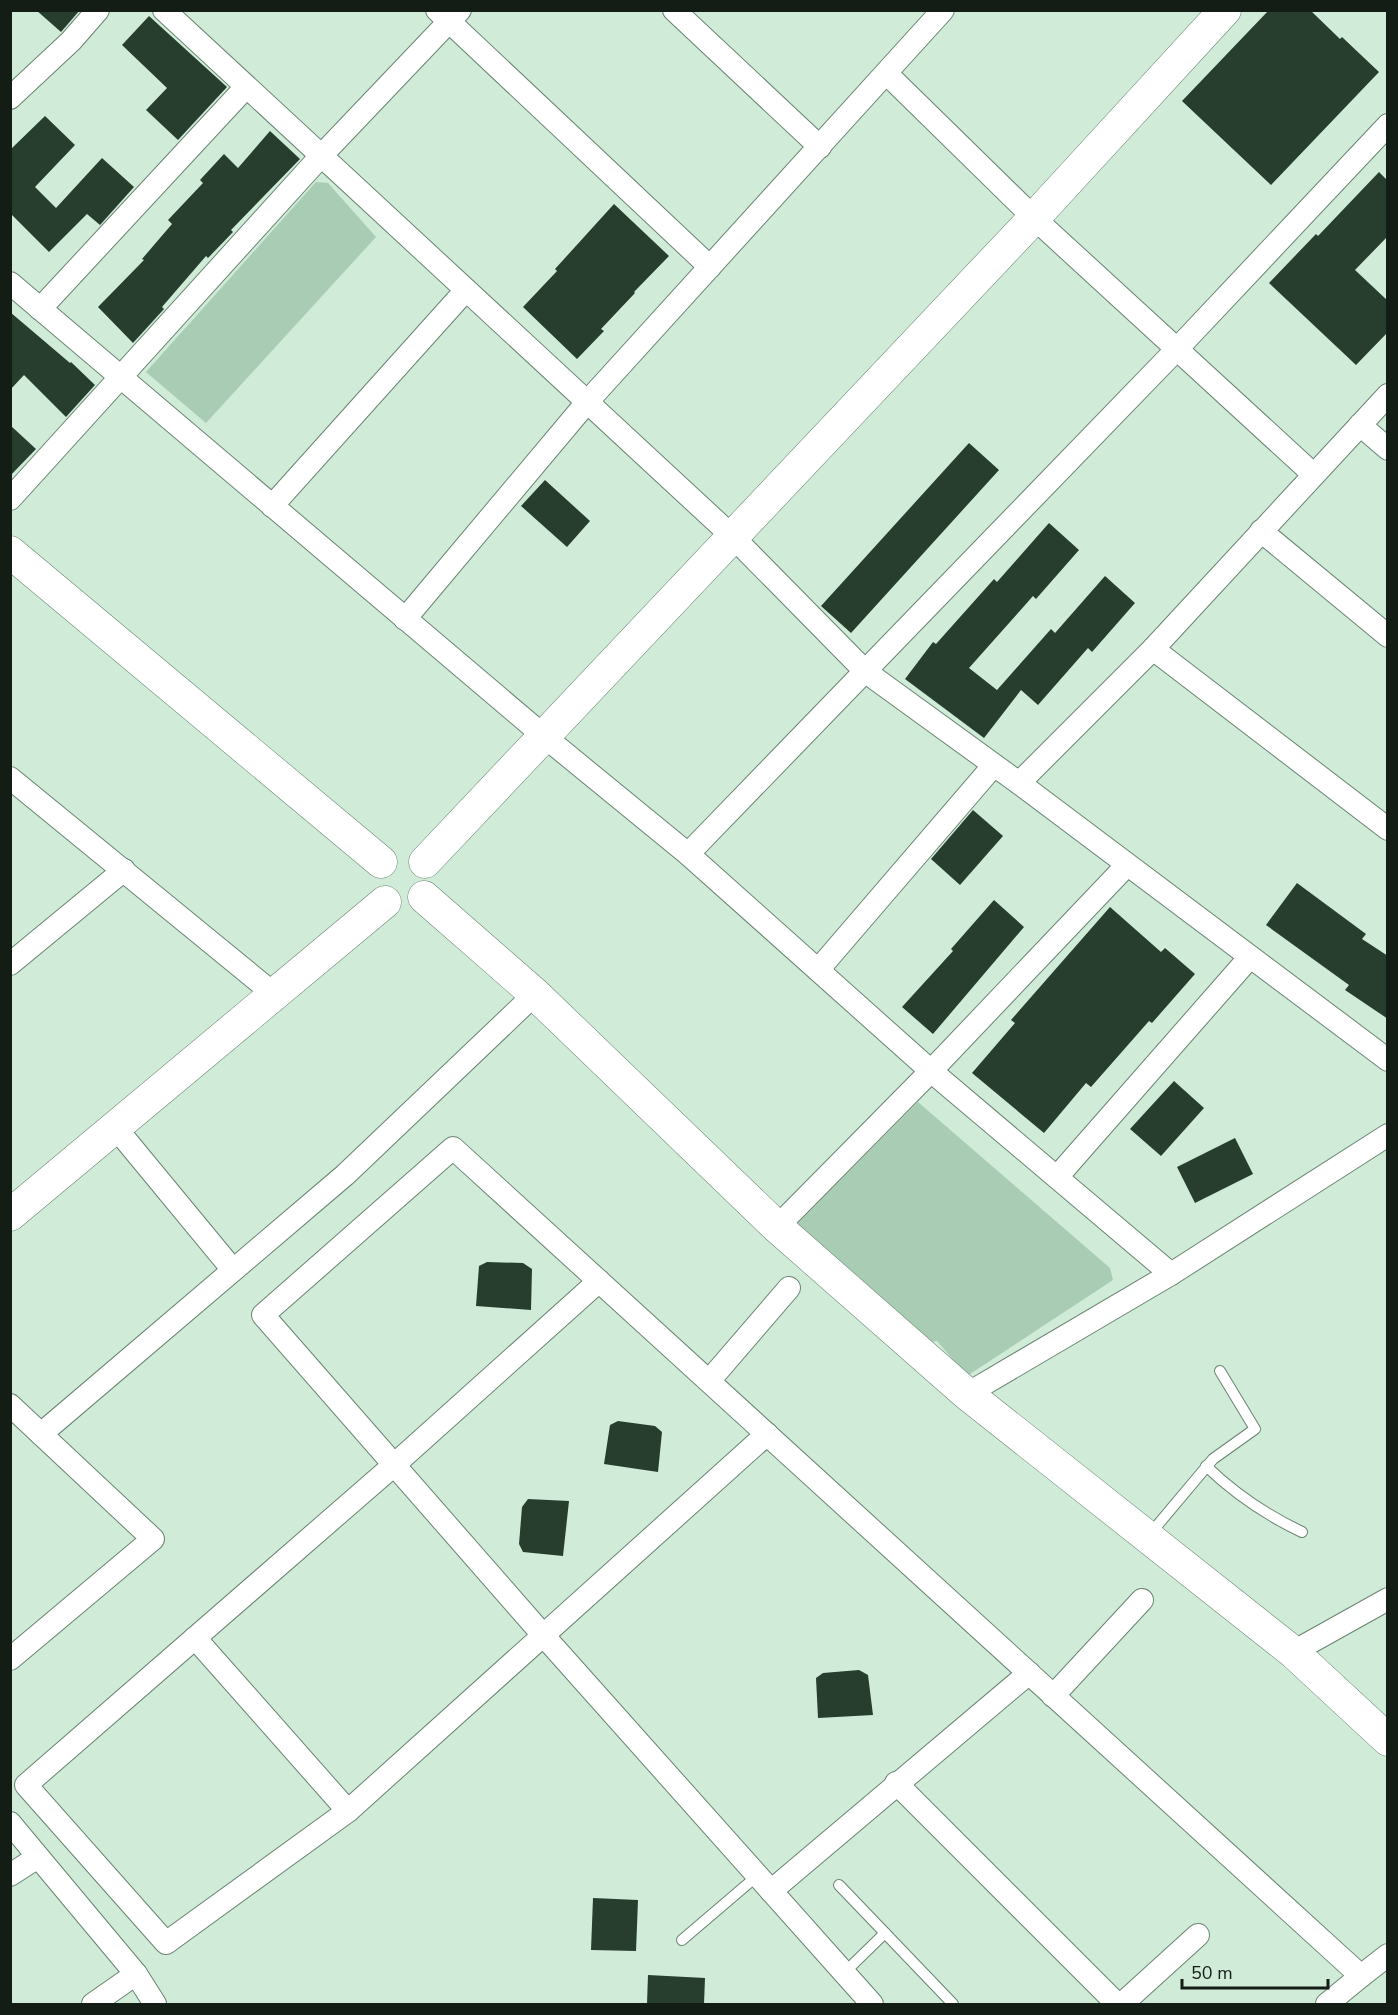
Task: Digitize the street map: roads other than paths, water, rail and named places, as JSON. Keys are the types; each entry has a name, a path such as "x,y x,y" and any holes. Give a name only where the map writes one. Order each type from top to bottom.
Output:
{"street":[{"path":"10,98 71,41 98,10"},
{"path":"164,10 733,537 866,672 1019,783 1388,1060"},
{"path":"674,10 820,147"},
{"path":"425,862 1034,218 1225,10"},
{"path":"10,499 449,14 710,267"},
{"path":"405,619 588,401 887,74 932,14"},
{"path":"887,74 1034,218 1313,474"},
{"path":"40,309 246,87"},
{"path":"688,854 1177,349 1388,125"},
{"path":"10,283 545,737 688,854 931,1071 1171,1274"},
{"path":"272,506 466,290"},
{"path":"1019,783 1154,649 1388,395"},
{"path":"1360,425 1388,449"},
{"path":"1261,531 1388,636"},
{"path":"10,552 381,862"},
{"path":"1154,649 1388,830"},
{"path":"818,970 993,765"},
{"path":"10,777 274,994"},
{"path":"403,851 425,862 431,880 424,897 410,907 401,908 385,902 376,887 376,870 381,862 394,853 403,851"},
{"path":"777,1227 931,1071 1127,864"},
{"path":"10,964 124,870"},
{"path":"424,897 535,994 777,1227 967,1394 1293,1652 1388,1740"},
{"path":"10,1215 385,902"},
{"path":"1057,1178 1250,957"},
{"path":"41,1434 345,1174 535,994"},
{"path":"115,1127 233,1270"},
{"path":"967,1394 1171,1274 1388,1135"},
{"path":"872,2004 543,1635 263,1315 453,1148 1361,1976"},
{"path":"599,1281 394,1465 26,1785 166,1943 348,1811 767,1434"},
{"path":"709,1381 789,1288"},
{"path":"10,1405 153,1539 10,1659"},
{"path":"1293,1652 1388,1599"},
{"path":"1053,1696 1142,1600"},
{"path":"195,1638 348,1811"},
{"path":"764,1883 896,1783 1029,1674"},
{"path":"896,1783 1118,2004"},
{"path":"10,1823 136,1974 155,2004"},
{"path":"10,1875 38,1857"},
{"path":"1122,2004 1198,1935"},
{"path":"1327,2004 1388,1955"},
{"path":"93,2004 136,1974"}],"lane":[{"path":"1148,1537 1221,1451 1255,1430 1220,1371"},
{"path":"1206,1466 1259,1510 1302,1532"},
{"path":"682,1940 764,1883"},
{"path":"839,1885 951,2004"},
{"path":"844,1973 885,1933"}]}
